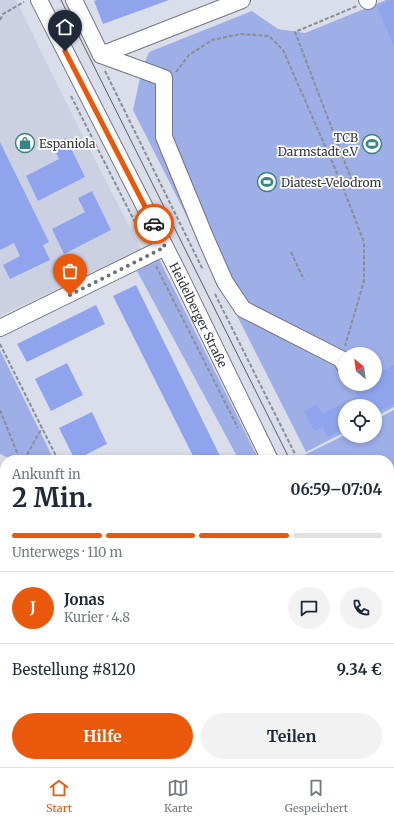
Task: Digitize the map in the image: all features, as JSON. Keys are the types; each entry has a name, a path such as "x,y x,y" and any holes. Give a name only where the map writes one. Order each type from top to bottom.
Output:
{"street":[{"path":"74,0 101,55 164,78 164,137 206,239 232,293 243,310 338,359"},
{"path":"101,55 242,0"},
{"name":"Heidelberger Straße","path":"32,1 165,247 268,455"},
{"path":"0,328 165,247"}],"path":[{"path":"0,20 3,14 32,1"},
{"path":"352,181 295,32 368,1"},
{"path":"164,78 176,72 189,55 212,40 240,34 269,36 284,50 340,180 364,242 364,281 347,347"},
{"path":"101,55 103,66 206,274"},
{"path":"81,116 144,240"},
{"path":"291,252 304,280"},
{"path":"150,255 239,432"},
{"path":"212,288 296,455"},
{"path":"0,344 56,455"},
{"path":"0,410 18,455"},
{"path":"27,455 42,428"}],"shaded area":[{"path":"0,0 16,0 77,125 141,249 0,316"},
{"name":"Diatest-Velodrom","path":"386,0 394,0 394,407 382,413 382,399 338,399 338,436 306,452 133,110 142,69 149,52 252,11 278,29 305,33"},
{"path":"159,259 257,455 236,455 137,271"},
{"path":"0,350 52,455 0,454"},
{"path":"394,410 394,455 304,455 338,438 338,443 382,443 382,416"}],"building":[{"path":"169,0 103,24 94,1"},
{"path":"394,0 394,47 377,6"},
{"path":"66,138 85,177 38,201 26,176 59,159 52,145"},
{"path":"0,142 49,242 43,245 50,260 10,279 3,265 20,256 14,243 0,250"},
{"path":"92,191 111,230 64,254 52,229 85,212 78,198"},
{"path":"136,285 220,455 192,455 113,296"},
{"path":"96,305 105,324 27,362 17,344"},
{"path":"67,363 83,395 51,411 35,379"},
{"path":"394,365 394,404 382,410 382,399 351,399 357,396 355,392 357,391 382,391 382,371"},
{"path":"317,404 322,414 338,406 338,432 328,437 323,427 314,431 304,411"},
{"path":"92,412 107,444 85,455 72,455 59,428"}],"tram line":[{"path":"61,0 288,455"}],"way so far":[{"path":"70,295 165,247 154,224"}],"place":[{"name":"Espaniola","path":"25,143"},
{"name":"TCB Darmstadt e.V","path":"372,144"},
{"name":"Diatest-Velodrom","path":"267,182"}],"route":[{"path":"65,51 154,224"}]}
